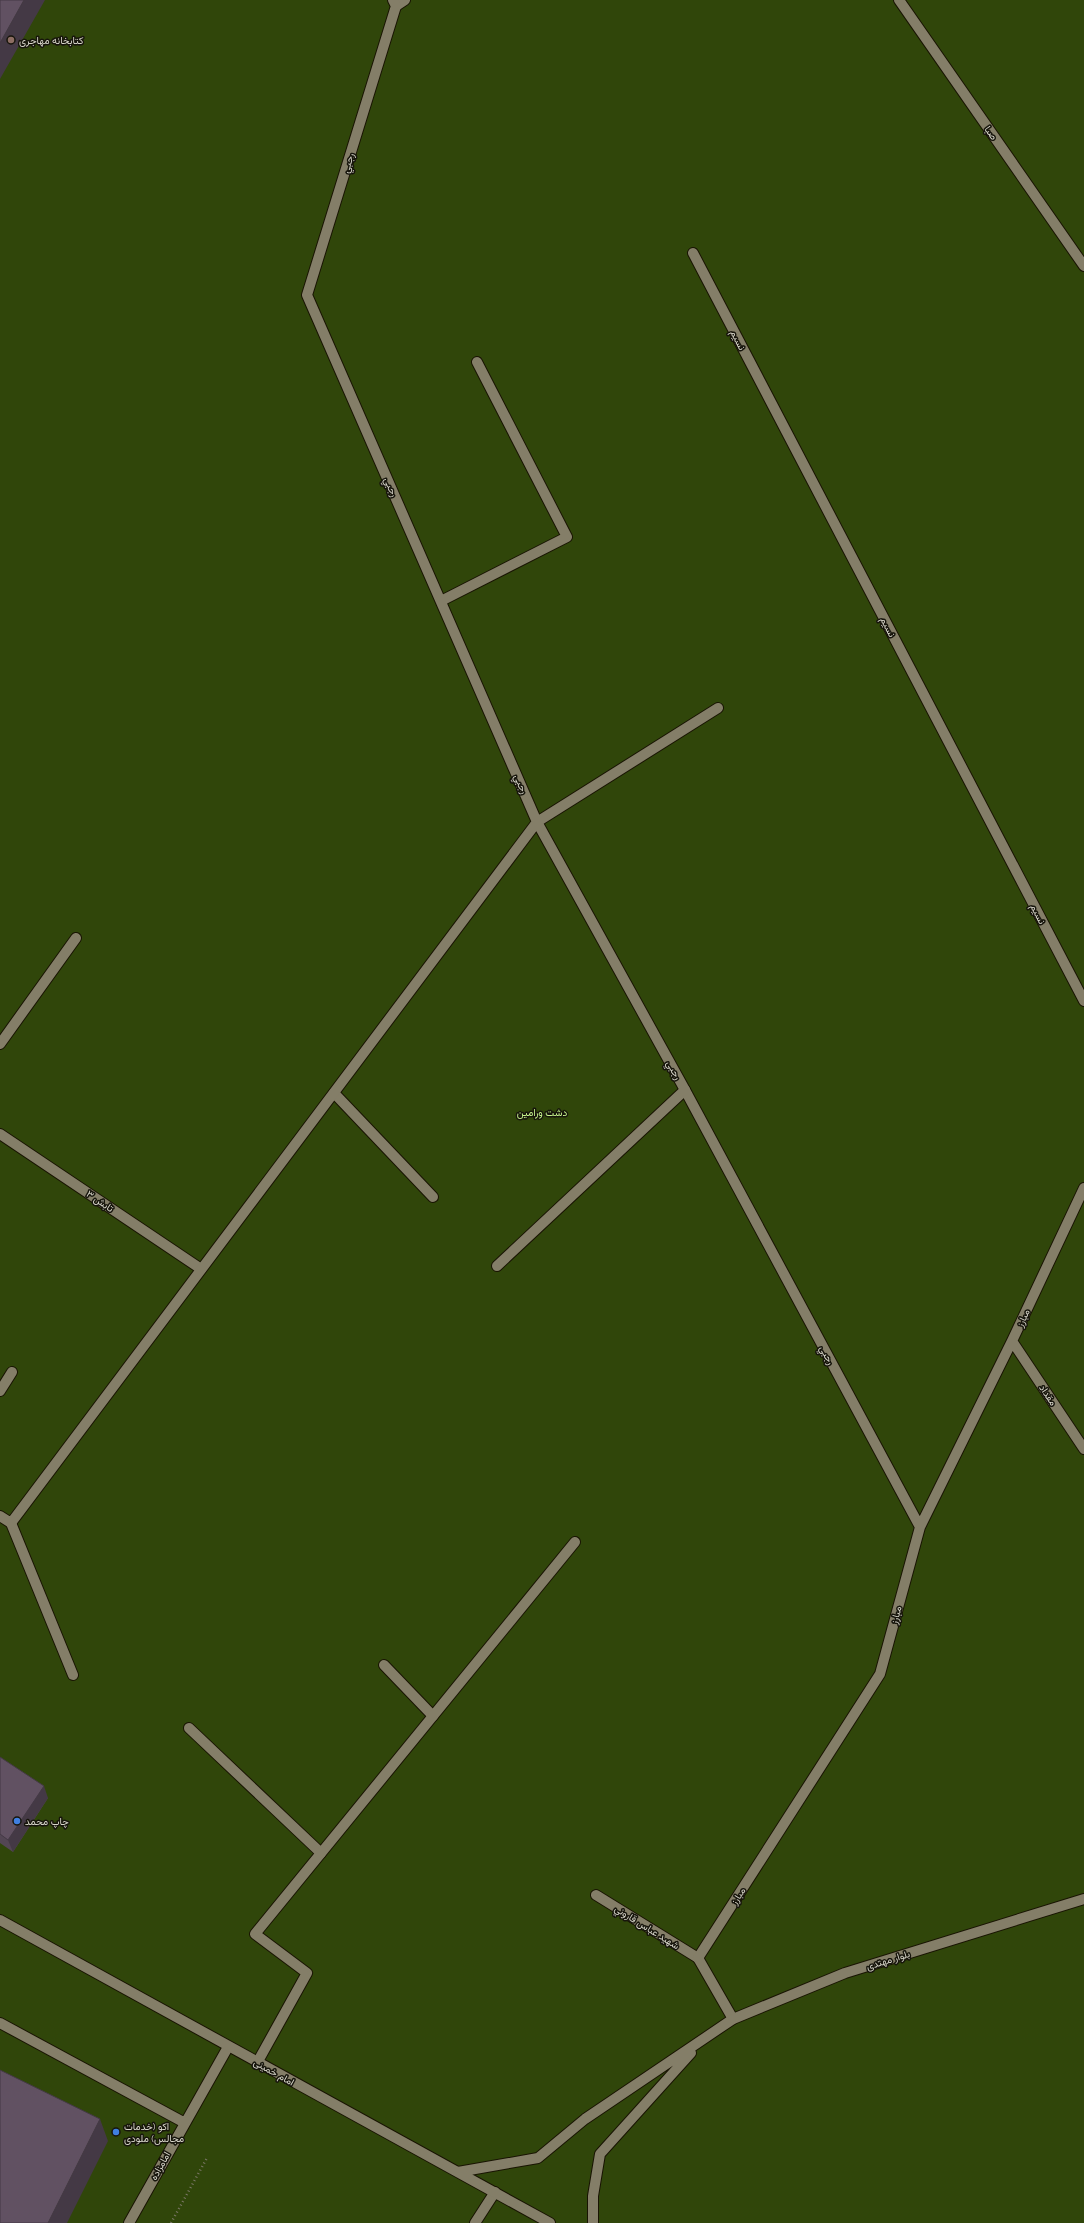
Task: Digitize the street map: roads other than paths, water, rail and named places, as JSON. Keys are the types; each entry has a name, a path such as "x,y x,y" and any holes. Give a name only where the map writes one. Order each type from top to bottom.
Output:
{"street":[{"path":"395,3 405,0"},
{"name":"صبا","path":"898,0 1084,266"},
{"name":"رجبي","path":"395,3 307,294 537,822 685,1090 920,1527"},
{"name":"نسيم","path":"693,253 1084,1001"},
{"path":"441,601 567,537 477,362"},
{"path":"11,1523 537,822 718,708"},
{"path":"0,1044 76,938"},
{"path":"497,1266 685,1090"},
{"path":"334,1093 433,1197"},
{"name":"تابش ۳","path":"0,1134 201,1269"},
{"name":"مبارز","path":"698,1958 880,1674 920,1527 1012,1341 1084,1188"},
{"name":"مقداد","path":"1012,1341 1084,1449"},
{"path":"0,1391 12,1372"},
{"path":"0,1516 11,1523 74,1675"},
{"path":"257,2063 307,1973 255,1934 575,1542"},
{"path":"384,1665 433,1716"},
{"path":"189,1728 321,1853"},
{"name":"شهيد عباس قاروني","path":"596,1895 698,1958"},
{"name":"بلوار مهتدی","path":"702,2041 733,2019 845,1973 1084,1899"},
{"name":"امام خمینی","path":"0,1920 257,2063 550,2223"},
{"path":"698,1958 733,2019"},
{"path":"0,2023 185,2123"},
{"path":"458,2172 538,2158 585,2119 702,2041"},
{"path":"593,2223 593,2196 600,2154 702,2041"},
{"name":"امامزاده","path":"129,2223 228,2047"},
{"path":"475,2223 495,2192"}],"place":[{"name":"کتابخانه مهاجری","path":"11,40"},
{"name":"چاپ محمد","path":"17,1821"},
{"name":"اکو (خدمات مجالس) ملودی","path":"116,2132"}],"park label":[{"name":"دشت ورامین","path":"542,1112"}]}
